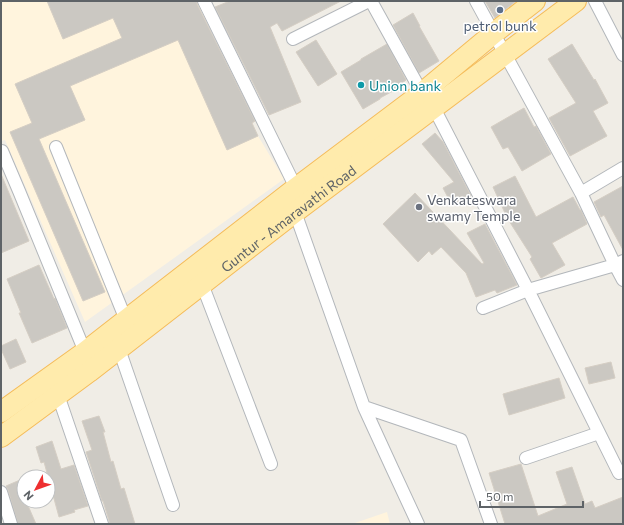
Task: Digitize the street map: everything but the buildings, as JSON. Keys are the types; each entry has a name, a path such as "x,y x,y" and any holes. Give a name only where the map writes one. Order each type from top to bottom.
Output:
{"main road":[{"name":"Guntur - Amaravathi Road","path":"1,412 85,352 296,188 422,93 494,33 536,1"},
{"name":"Guntur - Amaravathi Road","path":"1,437 58,395 295,212 576,1"}],"street":[{"path":"204,1 296,188"},
{"path":"293,39 370,1 422,93"},
{"path":"476,1 619,263 623,280"},
{"path":"595,1 623,55"},
{"path":"434,108 528,290 619,473"},
{"path":"56,148 126,320"},
{"path":"2,151 85,352"},
{"path":"581,193 623,168"},
{"path":"295,212 364,407 418,524"},
{"path":"483,308 528,290 619,263"},
{"path":"202,284 271,464"},
{"path":"119,348 173,505"},
{"path":"58,395 102,524"},
{"path":"364,407 461,440 491,524"},
{"path":"526,458 599,433"},
{"path":"1,492 11,524"}],"shaded area":[{"path":"1,1 197,1 258,136 284,179 85,322 5,140 1,141"},
{"path":"387,512 390,524 352,524"}],"place":[{"name":"petrol bunk","path":"500,10"},
{"name":"Union bank","path":"361,85"},
{"name":"Venkateswara swamy Temple","path":"419,207"}]}
